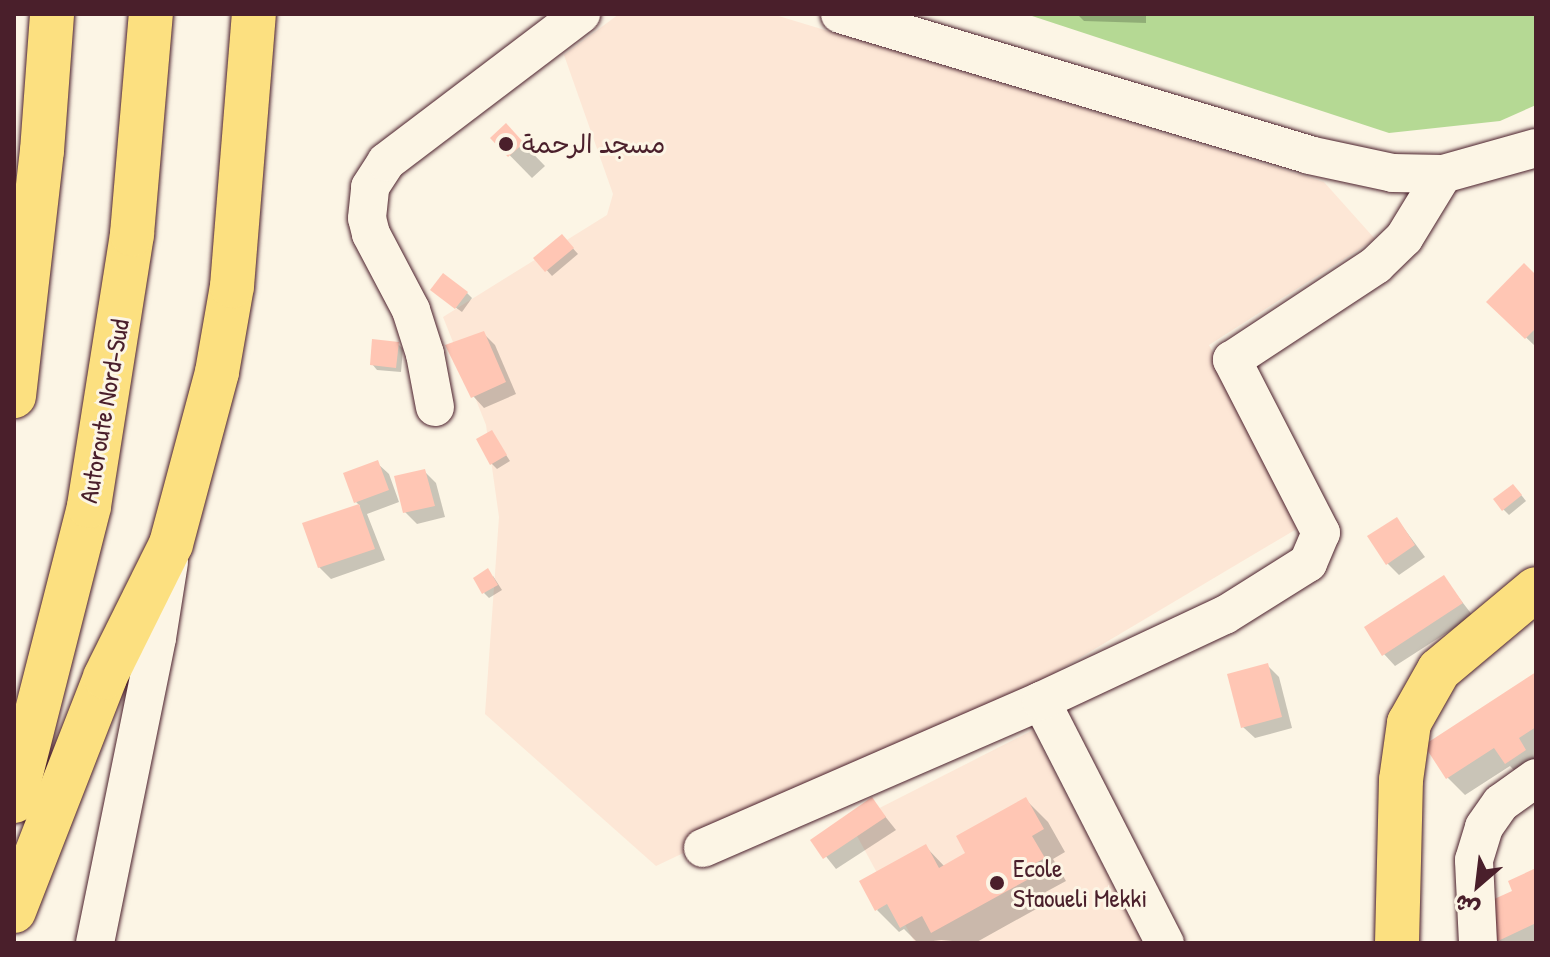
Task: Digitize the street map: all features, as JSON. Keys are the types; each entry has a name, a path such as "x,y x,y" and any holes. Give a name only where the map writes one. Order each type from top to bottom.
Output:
{"main road":[{"path":"14,396 41,166 52,14"},
{"name":"Autoroute Nord-Sud","path":"14,801 89,506 132,234 151,14"},
{"path":"14,911 105,677 171,544 217,372 232,286 254,14"},
{"path":"1397,943 1401,780 1409,723 1439,670 1536,589"}],"street":[{"path":"435,407 425,354 411,310 371,234 367,210 370,187 386,162 581,14"},
{"path":"840,14 1309,155 1393,173 1443,174 1536,148"},
{"path":"703,848 1041,701 1225,615 1308,563 1321,533 1232,360 1376,265 1404,238 1443,174"},
{"path":"95,943 157,638 171,544"},
{"path":"1041,701 1165,943"},
{"path":"1478,943 1474,860 1484,827 1501,803 1536,778"}],"shaded area":[{"path":"619,14 772,14 1324,182 1375,239 1209,345 1305,524 1019,694 656,866 485,714 499,517 486,425 443,317 607,215 613,194 564,55"},
{"name":"Ecole Staoueli Mekki","path":"1033,730 1143,943 915,943 850,823"}],"green space":[{"path":"1026,14 1536,14 1536,105 1500,121 1389,133"}],"building":[{"path":"506,123 524,143 508,157 490,138"},
{"path":"562,234 574,248 545,272 533,258"},
{"path":"1524,263 1536,275 1536,328 1525,339 1486,302"},
{"path":"443,273 468,292 455,309 430,290"},
{"path":"484,331 506,382 471,398 445,345"},
{"path":"372,339 399,342 396,368 370,365"},
{"path":"492,430 507,455 490,465 476,439"},
{"path":"378,460 389,490 354,503 343,473"},
{"path":"425,469 435,506 403,513 394,476"},
{"path":"1513,484 1522,495 1502,511 1493,499"},
{"path":"359,504 375,549 318,568 302,523"},
{"path":"1397,517 1415,545 1386,565 1367,536"},
{"path":"488,568 498,585 482,594 473,578"},
{"path":"1444,575 1463,603 1382,656 1364,627"},
{"path":"1268,663 1282,717 1241,728 1227,674"},
{"path":"1536,672 1536,727 1519,738 1526,750 1505,764 1494,748 1446,779 1424,745"},
{"path":"872,797 886,817 823,859 810,840"},
{"path":"1026,797 1044,829 1032,836 1045,858 1021,871 1027,880 931,933 922,916 900,928 887,904 875,911 859,881 926,844 939,868 965,853 956,836"},
{"path":"1536,868 1536,923 1498,941 1481,905 1512,891 1508,881"}],"place":[{"name":"مسجد الرحمة","path":"506,144"},
{"name":"Ecole Staoueli Mekki","path":"997,883"}]}
